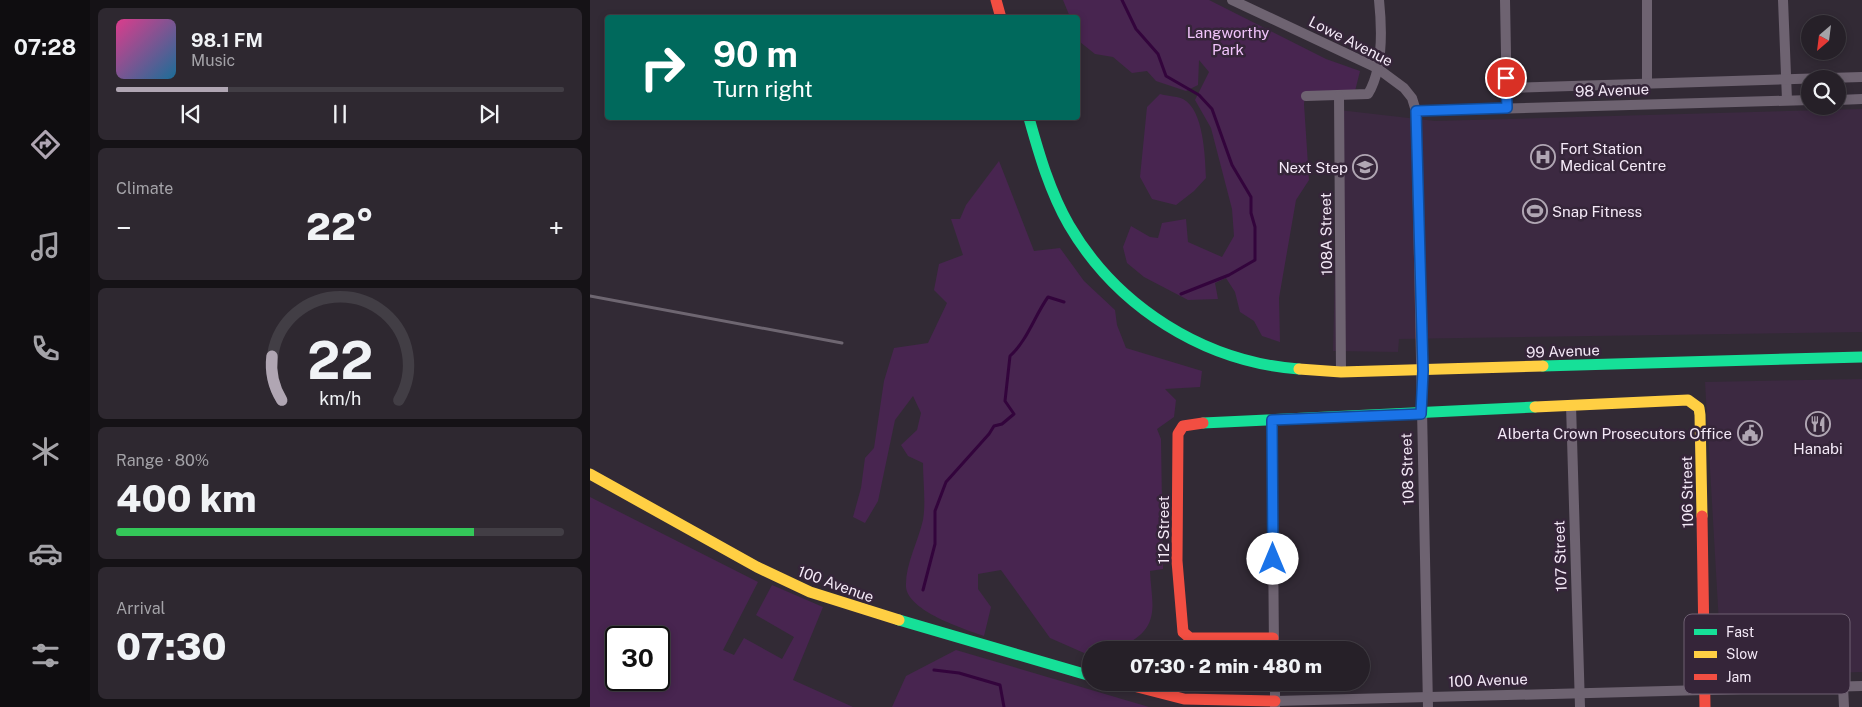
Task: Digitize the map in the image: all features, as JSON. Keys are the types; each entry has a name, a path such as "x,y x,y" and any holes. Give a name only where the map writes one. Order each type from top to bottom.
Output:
{"street":[{"path":"996,0 1000,15"},
{"name":"Lowe Avenue","path":"1232,0 1377,68 1404,88 1412,98 1416,111"},
{"path":"1306,96 1368,94 1377,68 1381,18 1378,0"},
{"path":"1505,0 1507,108"},
{"path":"1647,0 1648,82"},
{"path":"1783,0 1787,100"},
{"path":"1507,88 1648,82 1862,77"},
{"name":"108A Street","path":"1339,96 1341,372"},
{"path":"1846,100 1862,99"},
{"name":"98 Avenue","path":"1416,111 1801,100"},
{"name":"108 Street","path":"1416,111 1423,371 1421,414 1428,702"},
{"name":"99 Avenue","path":"1030,120 1047,177 1068,226 1112,284 1136,305 1172,330 1212,349 1266,365 1341,372 1423,371 1862,357"},
{"name":"106 Street","path":"1571,405 1683,399 1692,401 1699,408 1703,614"},
{"path":"1274,641 1272,420 1571,405"},
{"name":"107 Street","path":"1571,405 1580,707"},
{"name":"112 Street","path":"1232,641 1190,638 1183,632 1177,561 1178,434 1180,429 1194,423 1272,420"},
{"name":"100 Avenue","path":"590,474 757,568 810,592 990,648 1082,674"},
{"name":"100 Avenue","path":"1153,691 1184,699 1275,704 1428,702 1580,692 1684,690"},
{"path":"1274,691 1275,704"},
{"name":"106 Street","path":"1704,694 1704,707"},
{"path":"1843,694 1844,707"}],"shaded area":[{"path":"1846,109 1862,109 1862,332 1399,339 1398,352 1333,351 1339,110 1435,121 1801,111 1801,115 1846,115"},
{"path":"1862,379 1862,672 1850,672 1850,614 1718,614 1705,382"}],"green space":[{"name":"Langworthy Park","path":"1063,0 1209,0 1326,59 1360,71 1355,91 1305,95 1309,180 1296,200 1279,298 1280,342 1262,336 1254,321 1240,312 1235,292 1226,278 1215,283 1218,299 1188,300 1144,277 1127,263 1123,247 1131,226 1150,237 1158,238 1162,223 1186,219 1188,242 1222,257 1234,236 1232,209 1211,128 1195,100 1209,72 1199,60 1198,85 1186,91 1156,81 1147,71 1132,73 1113,57 1095,54 1080,42 1080,15 1069,15"},
{"path":"1160,94 1181,98 1190,105 1199,123 1204,147 1206,178 1194,191 1176,205 1152,199 1140,177 1147,107"},
{"path":"999,161 1034,251 1060,248 1084,281 1115,310 1117,325 1126,348 1202,371 1200,387 1165,389 1176,400 1174,417 1157,429 1161,439 1163,569 1150,571 1151,619 1141,634 1132,641 1082,641 1082,652 1050,638 1001,570 978,574 978,589 991,607 984,636 938,618 916,604 909,596 906,579 923,520 923,463 908,456 901,445 917,430 921,413 913,396 895,420 878,501 865,523 853,517 861,488 865,458 874,448 884,381 894,348 928,343 947,303 934,290 939,264 963,255 951,219 960,219 966,205"},
{"path":"590,497 758,582 723,650 734,655 744,638 782,659 794,637 756,615 772,585 823,607 793,680 853,707 590,707"},
{"path":"956,650 1082,687 1082,691 1095,691 1149,707 892,707 906,676"}],"waterway":[{"path":"1122,0 1136,29 1158,54 1166,76 1199,95 1212,109 1232,165 1251,197 1251,213 1255,227 1255,260 1229,275 1181,294"},
{"path":"923,590 935,544 935,511 946,482 994,426 1002,424 1014,414 1005,401 1010,356 1021,343 1048,297 1064,302"},
{"path":"934,670 959,673 1000,685 1004,707"}],"railway":[{"path":"590,296 842,343"}],"traffic: fast":[{"path":"1030,120 1046,173 1062,212 1089,254 1112,281 1138,305 1166,325 1197,342 1230,355 1264,364 1299,369"},
{"path":"1543,366 1862,357"},
{"path":"1203,423 1535,407"},
{"path":"899,620 1082,673"}],"traffic: slow":[{"path":"1299,369 1341,372 1543,366"},
{"path":"1535,407 1688,400 1699,408 1700,415 1702,516"},
{"path":"590,474 757,567 810,592 899,620"}],"traffic: jam":[{"path":"996,0 1000,15"},
{"path":"1203,423 1183,426 1178,434 1177,561 1183,632 1190,638 1273,638"},
{"path":"1702,516 1704,614"},
{"path":"1153,691 1184,699 1275,701"},
{"path":"1705,694 1705,707"}],"place":[{"name":"Fort Station Medical Centre","path":"1543,157"},
{"name":"Next Step","path":"1365,167"},
{"name":"Snap Fitness","path":"1535,211"},
{"name":"Hanabi","path":"1818,424"},
{"name":"Alberta Crown Prosecutors Office","path":"1750,433"}],"route":[{"path":"1273,559 1272,420 1421,414 1423,371 1416,111 1507,108 1506,78"}]}
